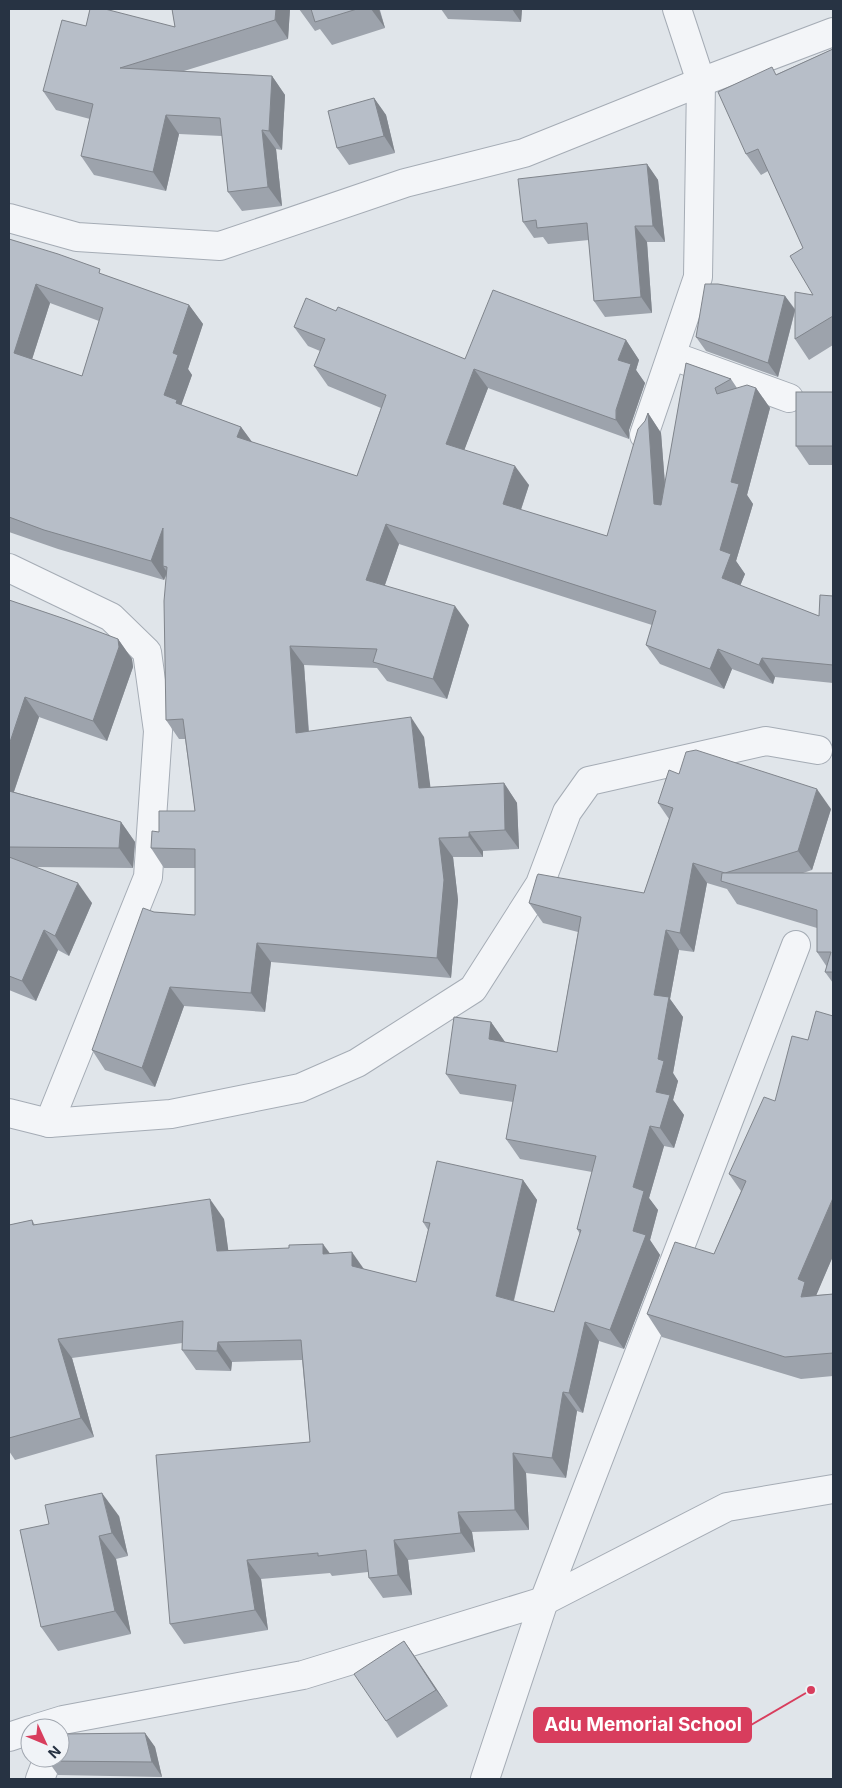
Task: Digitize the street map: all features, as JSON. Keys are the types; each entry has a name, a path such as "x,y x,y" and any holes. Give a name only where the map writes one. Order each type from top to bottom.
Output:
{"street":[{"path":"644,435 673,356 698,277 701,82 677,9"},
{"path":"9,218 77,237 220,246 405,182 524,153 701,82 833,32"},
{"path":"673,356 789,398"},
{"path":"9,568 111,617 147,652 158,731 148,876 49,1123"},
{"path":"9,1113 49,1123 171,1114 300,1088 356,1063 473,989 540,884 567,812 589,781 766,742 818,750"},
{"path":"485,1779 544,1601 796,945"},
{"path":"70,1722 304,1675 544,1601 727,1507 833,1489"}],"building":[{"path":"90,9 105,9 175,27 172,9 276,9 275,20 120,68 272,76 269,131 262,130 268,187 228,192 220,118 166,115 153,172 81,156 93,104 43,91 62,20 86,26"},
{"path":"311,9 357,9 315,22"},
{"path":"833,49 833,316 795,339 795,292 813,295 790,256 803,248 758,149 746,154 718,92 772,67 776,75"},
{"path":"374,98 384,136 337,148 328,111"},
{"path":"647,164 653,226 635,226 641,297 594,301 587,223 537,228 536,220 523,222 518,179"},
{"path":"9,239 100,269 99,273 189,305 173,353 178,355 164,395 177,400 176,403 241,427 237,437 357,476 386,395 314,366 325,339 294,327 306,298 336,311 338,307 465,359 493,290 626,340 618,360 631,364 616,410 616,420 474,369 446,444 515,466 503,504 607,536 638,429 645,421 648,413 654,504 661,505 686,363 731,379 715,388 717,394 747,385 756,388 731,482 739,484 720,550 731,554 722,578 819,616 820,595 833,596 833,665 762,658 759,665 718,649 710,669 646,645 656,611 386,524 366,580 455,606 433,679 373,662 377,649 290,646 296,733 411,717 419,788 504,783 505,830 469,832 469,837 439,838 444,880 437,958 257,943 251,993 170,987 142,1068 92,1050 143,908 154,912 195,915 195,849 151,848 152,831 159,832 159,811 195,811 183,719 166,720 164,601 167,567 163,566 163,528 151,561 44,530 9,517","holes":["36,284 103,308 82,376 14,353"]},
{"path":"705,284 718,284 785,296 768,363 696,337"},
{"path":"796,392 833,392 833,446 796,446"},
{"path":"9,600 118,639 119,647 93,721 25,697 9,745"},
{"path":"696,750 817,789 798,851 725,873 693,863 680,933 666,930 654,995 669,997 658,1059 664,1061 656,1092 670,1095 660,1128 650,1126 633,1187 644,1191 633,1231 646,1235 610,1330 585,1322 569,1393 563,1392 552,1458 513,1453 515,1510 458,1512 461,1533 394,1540 398,1575 369,1578 366,1550 318,1556 318,1553 247,1560 255,1610 170,1624 156,1455 310,1442 301,1340 218,1342 217,1351 182,1350 183,1321 58,1339 81,1418 9,1438 9,1225 32,1220 33,1225 210,1199 217,1251 289,1248 289,1245 323,1244 323,1254 352,1252 352,1266 416,1282 430,1223 423,1222 437,1161 523,1180 496,1296 554,1312 581,1230 577,1229 596,1156 506,1139 516,1085 446,1074 454,1017 491,1022 489,1039 557,1052 581,917 529,903 537,876 538,874 644,893 673,808 658,803 669,770 679,774 686,752"},
{"path":"9,791 121,822 119,848 9,847"},
{"path":"9,857 78,883 55,936 44,930 22,981 9,976"},
{"path":"722,873 833,873 833,972 825,972 831,952 817,952 817,910 721,881"},
{"path":"816,1011 833,1016 833,1198 798,1279 805,1282 801,1297 833,1294 833,1353 785,1357 647,1314 675,1242 714,1254 746,1181 729,1174 764,1097 775,1101 792,1036 808,1040"},
{"path":"102,1493 112,1533 99,1536 115,1611 41,1627 20,1530 49,1524 45,1505"},
{"path":"404,1641 436,1690 386,1721 354,1674"},
{"path":"145,1733 152,1762 70,1761 70,1734"}],"place":[{"name":"Adu Memorial School","path":"811,1690"}]}
